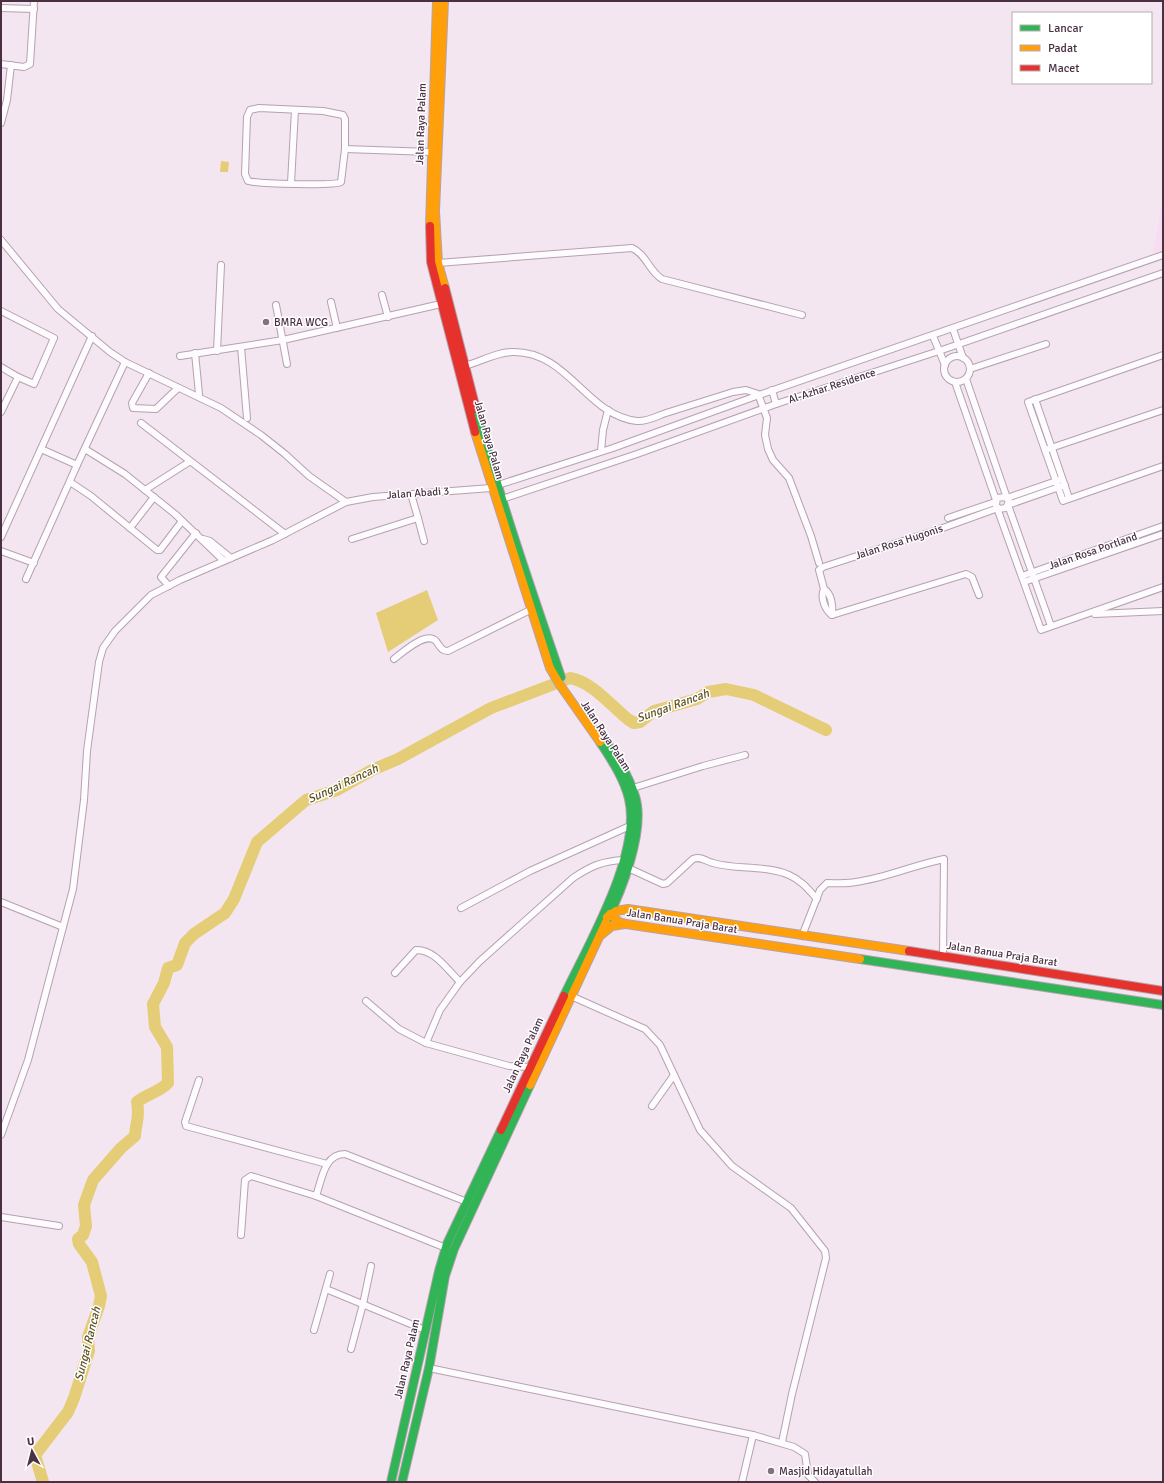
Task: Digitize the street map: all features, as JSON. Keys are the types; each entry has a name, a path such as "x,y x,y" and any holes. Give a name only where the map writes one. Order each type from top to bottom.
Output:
{"main road":[{"name":"Jalan Raya Palam","path":"437,1 431,152 431,262 441,304 461,367 494,487 514,550 560,681"},
{"name":"Jalan Raya Palam","path":"444,1 435,211 438,264 461,367"},
{"name":"Jalan Raya Palam","path":"402,1482 429,1368 445,1276 454,1249 530,1067 598,925 628,868 638,827 638,813 633,788 618,759 550,668 530,610 502,499 494,487"},
{"name":"Jalan Raya Palam","path":"390,1482 425,1330 446,1248 467,1202 490,1163 601,935 610,914 632,825 630,806 620,776 567,691"},
{"path":"614,897 622,907 628,909"},
{"name":"Jalan Banua Praja Barat","path":"1163,990 628,909 616,911 610,914 619,922 626,924 1163,1005"},
{"path":"598,925 610,914"},
{"path":"601,935 612,926 626,924"}],"street":[{"path":"1,64 24,67 30,64 34,1"},
{"path":"1,8 34,9"},
{"path":"1,123 8,90 11,65"},
{"path":"252,109 295,110 323,111 343,115 345,119 345,149 342,179 340,183 320,185 250,182 246,180 248,112 252,109"},
{"path":"291,183 295,110"},
{"path":"345,149 431,152"},
{"path":"1,240 58,309 110,352 125,362 221,408 252,428 285,454 309,476 346,502"},
{"path":"438,264 632,248 640,253 652,271 662,279 802,315"},
{"name":"Al-Azhar Residence","path":"494,487 1163,255"},
{"path":"217,351 220,265"},
{"name":"Al-Azhar Residence","path":"502,499 776,404 939,351 1163,273"},
{"path":"382,294 388,317"},
{"path":"331,302 337,328"},
{"path":"180,356 283,340 441,304"},
{"path":"276,305 287,364"},
{"path":"1,311 54,338 34,384 18,377 1,366"},
{"path":"933,336 945,365 947,377 955,382 961,382 966,379 970,370 969,363 964,358 952,329"},
{"path":"1,537 92,336"},
{"path":"970,370 1046,344"},
{"path":"241,347 246,418"},
{"path":"461,367 503,353 514,352 538,356 559,367 608,410 620,416 639,421 733,392 746,390 759,394 765,409 767,420 765,435 768,449 773,460 788,478 811,536 819,563"},
{"path":"195,353 199,394"},
{"path":"1163,355 1028,402 1062,501 1163,466"},
{"path":"945,365 952,357 964,358"},
{"path":"26,579 125,362"},
{"path":"149,373 132,403 133,408 156,408 178,388"},
{"path":"1,412 18,377"},
{"path":"966,379 1007,498 1008,505 1052,626"},
{"path":"955,382 1041,630 1163,587"},
{"path":"772,390 776,404"},
{"path":"962,402 973,399"},
{"path":"1035,399 1069,498"},
{"path":"601,451 603,430 608,410"},
{"path":"1045,450 1163,410"},
{"path":"141,423 189,462 285,534"},
{"path":"42,449 77,465"},
{"path":"85,449 125,474 154,497 203,539 207,545 224,561"},
{"path":"145,490 189,462"},
{"path":"997,505 1006,508 1008,505 1057,484 1062,479"},
{"path":"70,482 91,496 157,550 160,550 182,521"},
{"path":"997,505 1001,496 1007,498 1057,484 1065,485"},
{"name":"Jalan Abadi 3","path":"1,1135 20,1078 28,1060 73,889 84,800 87,751 99,662 103,648 115,631 150,595 285,534 346,502 364,498 494,487"},
{"path":"411,494 424,541"},
{"path":"130,528 154,497"},
{"name":"Jalan Rosa Hugonis","path":"948,518 997,505"},
{"name":"Jalan Rosa Hugonis","path":"979,595 972,577 966,574 832,615 826,611 822,594 824,589 819,570 823,567 940,529 997,505"},
{"path":"352,539 418,518"},
{"name":"Jalan Rosa Portland","path":"1023,579 1163,526"},
{"path":"169,586 160,577 196,533"},
{"name":"Jalan Rosa Portland","path":"1033,575 1163,534"},
{"path":"203,539 210,542 231,558"},
{"path":"1,551 34,563"},
{"path":"394,658 426,638 432,639 443,650 448,650 530,610"},
{"path":"1087,614 1163,611"},
{"path":"633,788 703,766 745,755"},
{"path":"461,908 530,871 632,825"},
{"path":"628,868 663,884 670,881 697,857 703,858 712,863 776,871 790,875 802,883 817,899"},
{"path":"802,936 820,890 827,883 854,882 876,878 917,864 944,859 943,956"},
{"path":"426,1043 440,1010 460,982 480,960 573,878 599,863 624,860"},
{"path":"1,902 63,927"},
{"path":"395,973 416,950 422,950 432,954 460,982"},
{"path":"571,996 645,1029 660,1045 700,1130 732,1166 791,1208 825,1252 826,1258 792,1394 782,1442"},
{"path":"366,1000 399,1029 426,1043 509,1066 530,1067"},
{"path":"652,1106 674,1075"},
{"path":"199,1080 185,1122 186,1126 327,1164"},
{"path":"316,1196 327,1164 330,1159 338,1155 352,1156 467,1202"},
{"path":"241,1235 246,1180 251,1176 316,1196 446,1248"},
{"path":"1,1217 59,1226"},
{"path":"351,1349 371,1266"},
{"path":"314,1330 330,1274"},
{"path":"326,1289 425,1330"},
{"path":"429,1368 782,1442 805,1454 808,1475 814,1482"},
{"path":"742,1482 752,1435"}],"shaded area":[{"path":"221,161 229,162 228,172 220,172"},
{"path":"1163,196 1163,251 1153,253"},
{"path":"427,590 438,620 388,652 376,613"}],"waterway":[{"name":"Sungai Rancah","path":"43,1482 35,1455 68,1412 74,1398 89,1351 88,1337 101,1296 92,1262 79,1244 78,1239 83,1235 86,1226 84,1205 93,1180 121,1148 135,1136 138,1116 137,1102 168,1083 167,1047 155,1027 153,1004 164,983 168,968 177,965 185,943 194,934 225,913 234,899 257,842 306,800 337,790 372,770 398,759 491,708 570,678 578,680 594,689 634,723 640,722 654,711 697,699 708,692 726,689 754,695 826,730"}],"traffic: fast":[{"path":"476,409 485,443 527,578 561,677"},
{"path":"598,730 624,770 632,787 638,810 635,843 625,878 606,922"},
{"path":"564,996 599,926 620,872 628,846 631,821 627,791 621,776 600,742"},
{"path":"860,959 1163,1005"},
{"path":"402,1482 429,1368 445,1276 454,1249 530,1085"},
{"path":"391,1482 439,1271 447,1244 501,1130"}],"traffic: slow":[{"path":"430,226 437,1"},
{"path":"444,1 435,211 438,263 445,288"},
{"path":"475,432 550,668 560,685 600,742"},
{"path":"607,917 616,911 628,909 909,951"},
{"path":"610,914 619,922 626,924 860,959"},
{"path":"530,1085 606,922"},
{"path":"601,935 612,926 625,924"}],"traffic: jam":[{"path":"430,226 431,262 475,432"},
{"path":"445,288 476,409"},
{"path":"909,951 1163,991"},
{"path":"501,1130 564,996"}],"place":[{"name":"BMRA WCG","path":"266,322"},
{"name":"Masjid Hidayatullah","path":"771,1471"}]}
